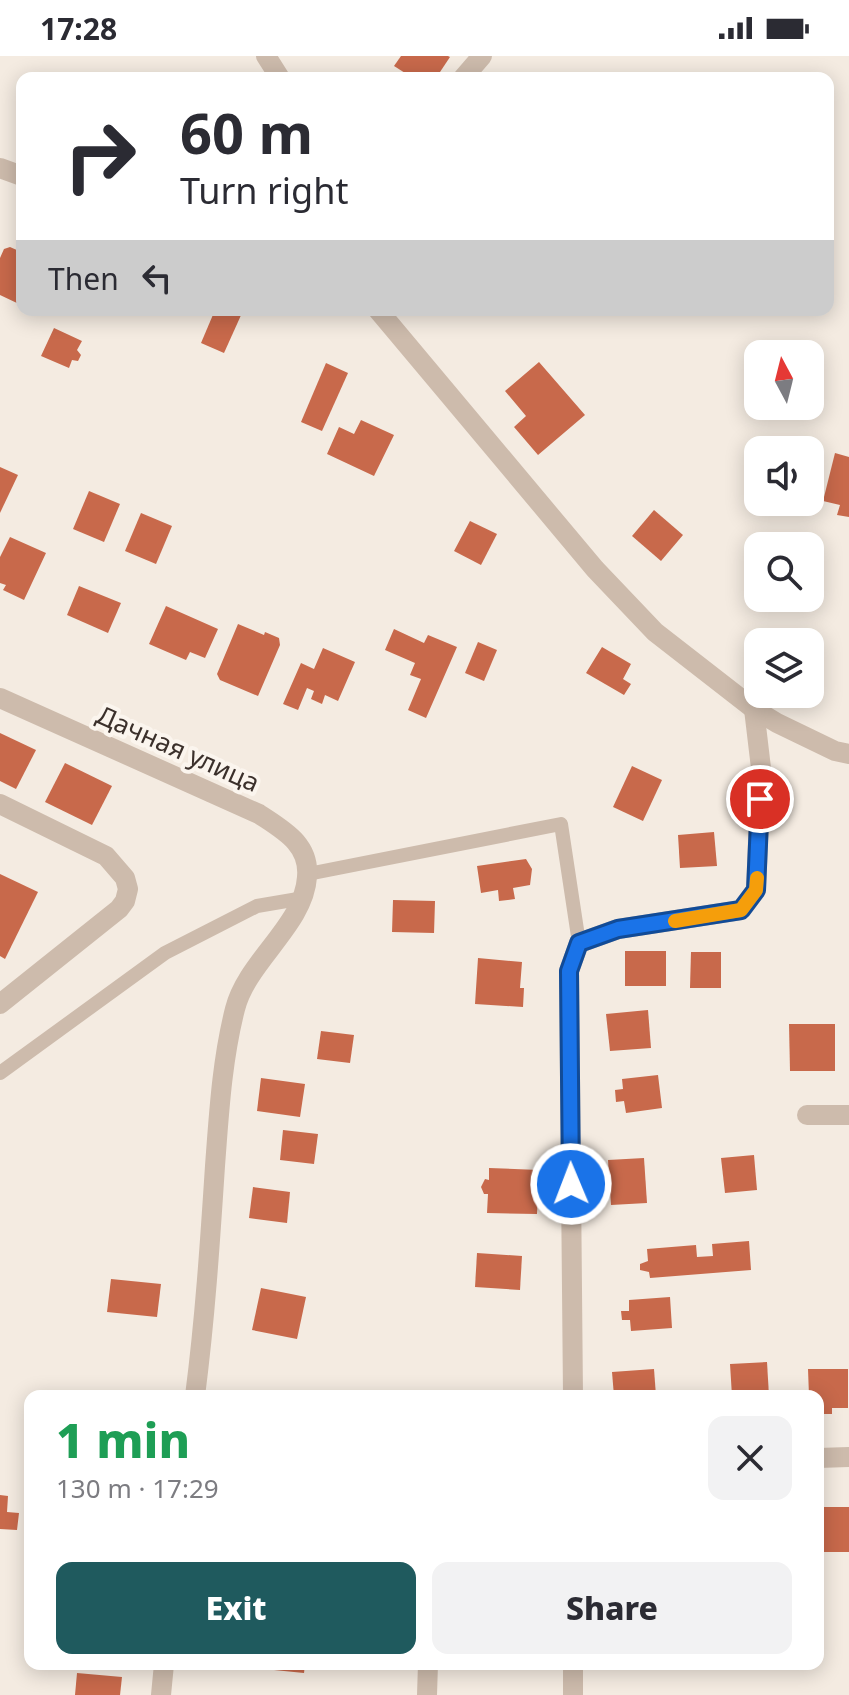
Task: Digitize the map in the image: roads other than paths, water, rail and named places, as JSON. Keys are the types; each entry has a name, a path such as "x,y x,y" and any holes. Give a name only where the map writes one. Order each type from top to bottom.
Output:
{"street":[{"path":"468,72 482,56"},
{"path":"383,316 595,569 655,632 754,709 823,746 849,754"},
{"name":"Дачная улица","path":"0,698 259,814 293,836 305,855 308,874"},
{"path":"573,1390 569,971 579,943 618,929 741,910 756,890 761,768 754,709"},
{"path":"0,804 106,856 125,878 128,889 119,909 0,1004"},
{"path":"196,1390 222,1075 236,1005 249,978 304,898 308,874"},
{"path":"807,1115 849,1115"},
{"path":"824,1458 849,1457"},
{"path":"161,1695 163,1670"},
{"path":"427,1695 428,1670"},
{"path":"573,1670 573,1695"}],"lane":[{"path":"308,874 561,824 579,943"},
{"path":"0,1073 165,953 257,906 304,898"}]}
